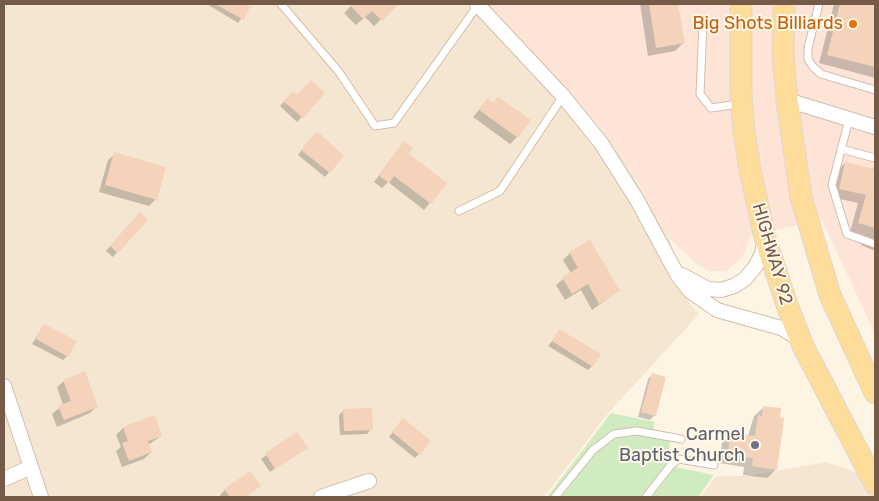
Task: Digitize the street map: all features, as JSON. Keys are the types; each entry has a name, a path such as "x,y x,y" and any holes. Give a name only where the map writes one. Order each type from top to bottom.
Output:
{"main road":[{"name":"HIGHWAY 92","path":"741,4 742,103 750,170 765,238 788,308 804,348 875,484"},
{"path":"784,4 783,54 798,182 818,262 847,336 875,393"}],"street":[{"path":"477,4 585,122 620,172 678,276 701,301 717,310 781,328 793,334 804,348"},
{"path":"787,100 875,127"},
{"path":"671,262 681,274 695,284 708,289 721,290 734,286 750,273 762,254 765,238"},
{"path":"4,386 41,497"},
{"path":"4,479 31,467"},
{"path":"321,497 369,481"}],"lane":[{"path":"281,4 339,72 375,126 394,123 477,4"},
{"path":"819,4 808,48 808,59 813,67 820,74 875,90"},
{"path":"703,23 700,94 711,108 742,103"},
{"path":"459,211 500,191 563,96"},
{"path":"849,119 832,185 847,234 875,244"},
{"path":"842,149 875,158"},
{"path":"555,497 594,450 614,434 637,431 681,439"},
{"path":"646,497 671,465 679,459 714,465"}],"shaded area":[{"path":"4,4 486,4 613,141 669,238 689,303 699,314 609,412 544,497 4,497"},
{"path":"486,4 875,4 875,334 822,220 750,235 743,257 726,271 708,271 690,258 669,238 613,141"},
{"path":"826,462 875,479 875,497 701,497 716,476 748,476"}],"green space":[{"path":"611,413 655,422 653,429 672,433 666,465 714,475 698,497 547,497"}],"building":[{"path":"215,4 244,4 250,7 244,20"},
{"path":"349,4 399,4 382,21 372,11 363,19"},
{"path":"649,4 678,4 685,43 656,48"},
{"path":"840,4 875,4 875,67 827,55"},
{"path":"311,80 325,93 303,118 283,101 293,91 297,95"},
{"path":"498,97 531,120 518,138 479,110 487,98 493,103"},
{"path":"317,131 344,156 330,173 301,150"},
{"path":"404,141 413,148 409,154 447,183 431,204 394,176 389,183 379,176"},
{"path":"114,152 166,167 157,200 105,185"},
{"path":"845,162 875,169 875,228 858,223 866,195 839,189"},
{"path":"140,212 148,220 118,253 110,246"},
{"path":"590,240 620,291 599,304 588,284 572,294 562,277 578,268 569,252"},
{"path":"44,324 77,341 68,357 36,339"},
{"path":"559,329 601,354 593,367 552,341"},
{"path":"85,371 98,407 64,420 58,406 71,401 63,380"},
{"path":"652,373 666,377 656,416 641,412"},
{"name":"Carmel Baptist Church","path":"763,406 781,408 780,417 784,418 777,470 752,466 753,458 728,455 730,433 755,436 758,415 762,416"},
{"path":"372,408 373,430 344,431 343,409"},
{"path":"155,415 162,436 148,441 152,452 129,461 122,443 128,441 123,427"},
{"path":"403,418 431,441 420,455 392,432"},
{"path":"297,432 308,448 275,469 265,453"},
{"path":"250,471 261,486 245,497 230,497 224,489"}],"place":[{"name":"Big Shots Billiards","path":"853,24"},
{"name":"Carmel Baptist Church","path":"755,445"}]}
